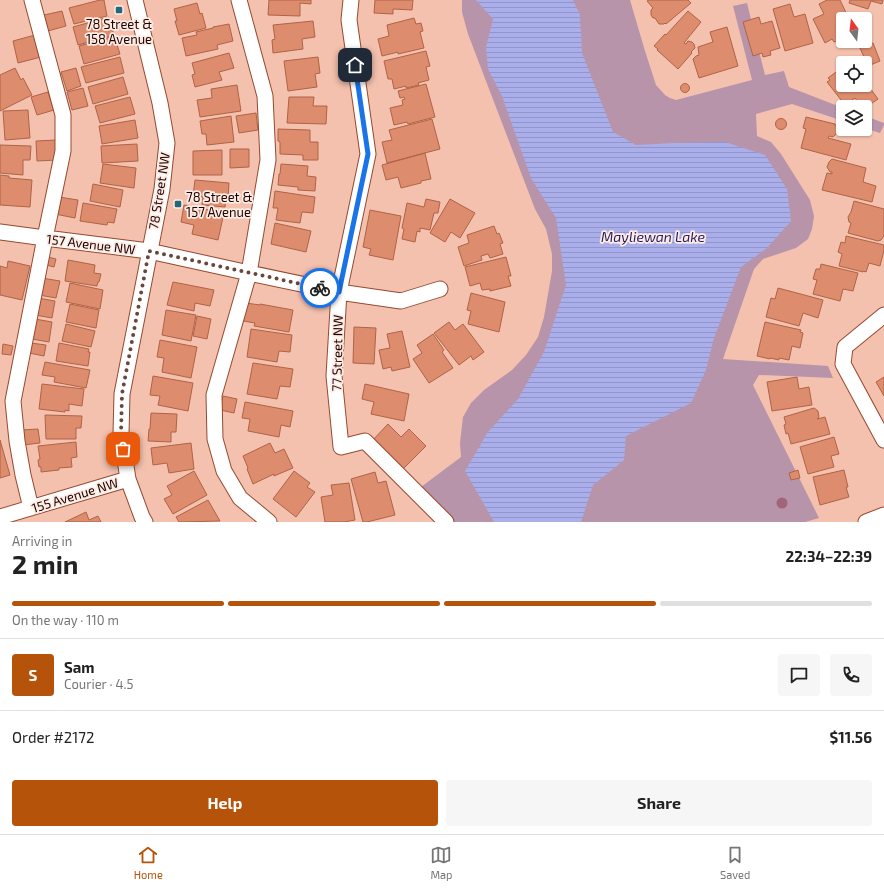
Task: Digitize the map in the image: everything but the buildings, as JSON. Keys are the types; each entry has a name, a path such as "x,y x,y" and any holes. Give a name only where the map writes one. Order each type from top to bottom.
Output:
{"street":[{"path":"31,508 22,474 16,441 13,401 63,151 63,115 32,0"},
{"name":"78 Street NW","path":"134,0 160,103 167,144 162,188 122,394 121,434 128,479 145,522"},
{"path":"239,0 265,96 268,160 249,273 214,395 215,439 224,471 240,498 270,522"},
{"name":"77 Street NW","path":"352,0 349,20 368,154 339,292 334,376 341,447 365,441 445,522"},
{"name":"157 Avenue NW","path":"0,232 149,251 339,292 402,301 440,289"},
{"path":"884,315 845,347 843,364 884,440"},
{"name":"155 Avenue NW","path":"0,517 128,479"},
{"path":"866,522 884,515"}],"shaded area":[{"name":"Mayliewan Lake","path":"462,0 630,0 656,85 665,95 676,100 752,80 733,6 747,3 765,75 784,71 789,87 836,105 836,119 792,104 756,114 757,136 771,142 781,154 810,200 814,216 812,229 808,239 796,248 763,259 754,269 723,359 828,366 833,378 759,375 753,385 819,518 805,522 454,522 421,487 461,457 460,443 463,417 471,403 484,390 512,370 526,355 538,337 544,317 552,271 552,254 546,229 535,209 468,34 462,12"},
{"path":"872,119 884,123 880,133 872,130"}],"water":[{"name":"Mayliewan Lake","path":"476,0 573,0 580,15 582,53 613,132 636,145 725,142 765,155 787,189 791,221 767,248 741,267 714,338 706,370 691,403 626,436 624,460 593,485 581,522 494,522 465,471 488,432 518,399 544,352 566,285 556,218 531,178 502,96 488,69 486,47 493,19"}],"way so far":[{"path":"123,449 121,434 122,394 149,251 320,288"}],"place":[{"name":"78 Street & 158 Avenue","path":"119,10"},
{"name":"78 Street & 157 Avenue","path":"178,204"}],"route":[{"path":"320,288 339,292 368,154 355,65"}]}
